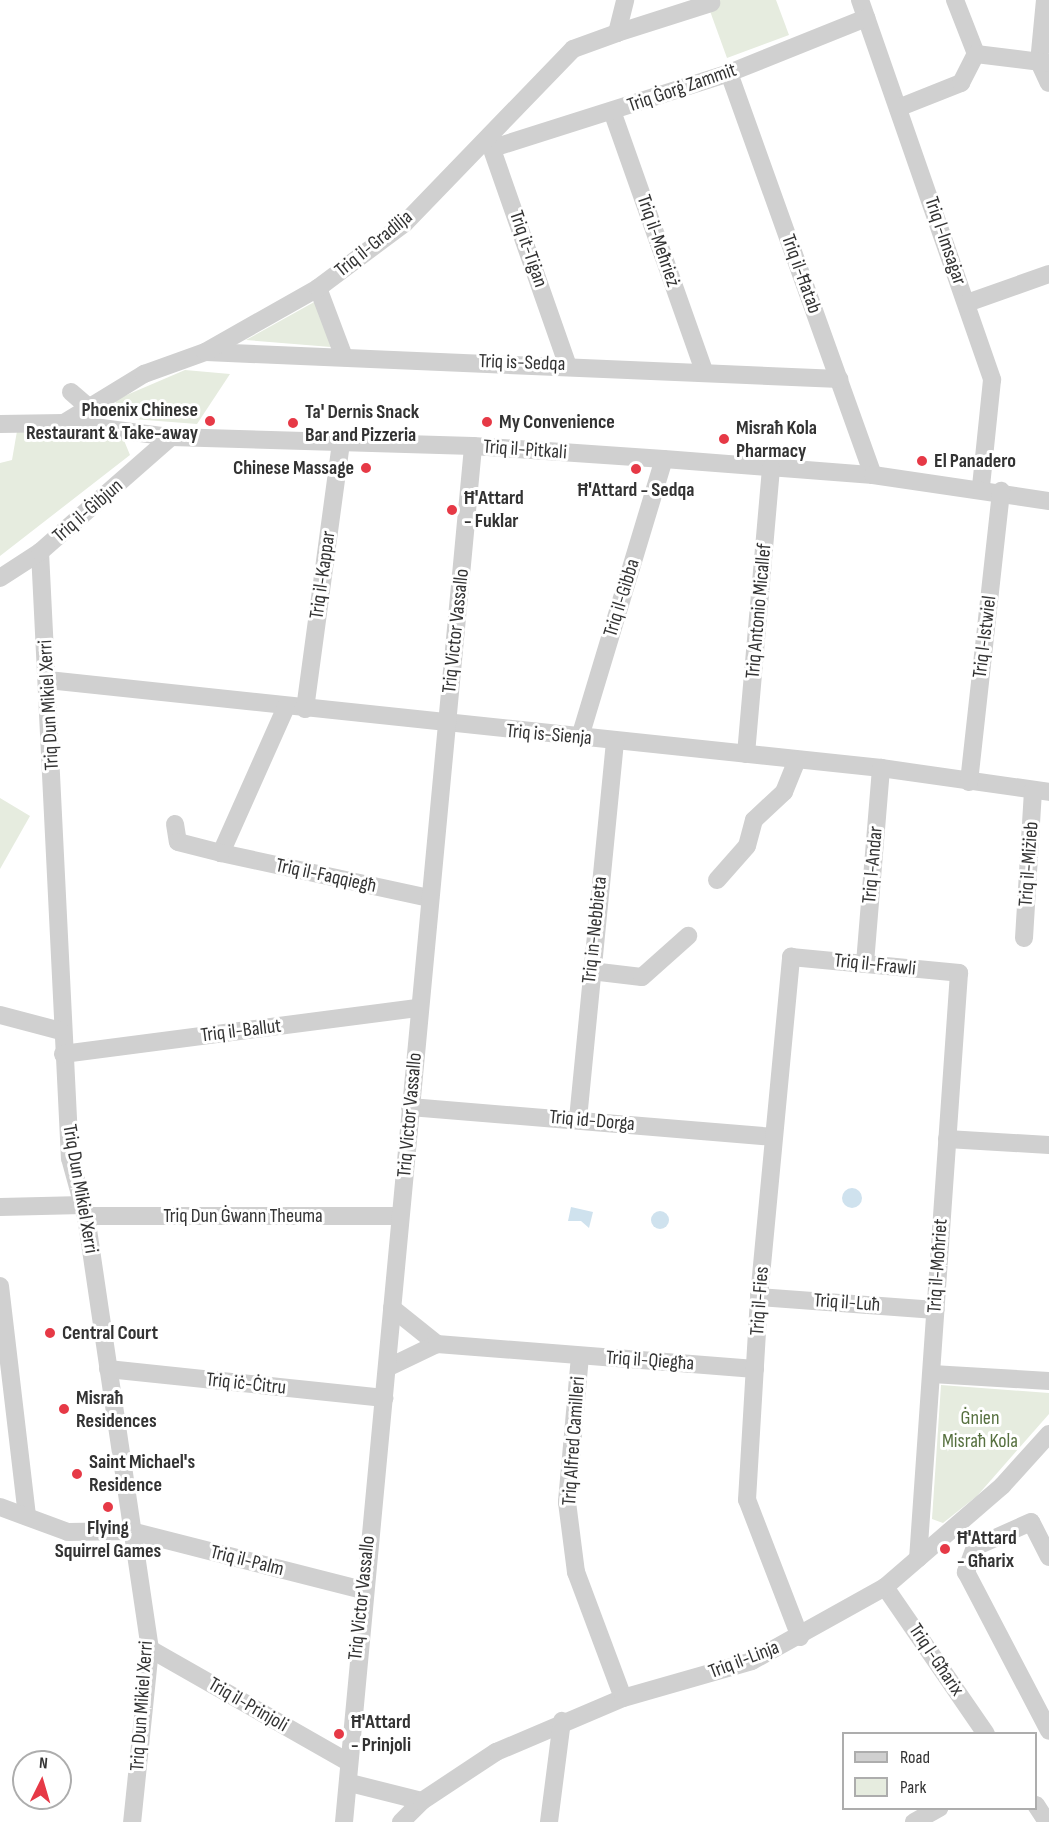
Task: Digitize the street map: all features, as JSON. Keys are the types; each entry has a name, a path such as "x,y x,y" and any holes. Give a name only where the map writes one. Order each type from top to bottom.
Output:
{"street":[{"path":"616,33 625,0"},
{"name":"Triq l-Imsaġar","path":"860,0 992,380 981,487"},
{"path":"898,108 961,82 976,54 955,0"},
{"path":"1045,0 1044,62 1049,83"},
{"name":"Triq il-Gradilja","path":"64,423 86,405 144,374 205,352 318,288 405,223 490,141 573,49 711,3"},
{"name":"Triq Ġorġ Zammit","path":"490,141 612,111 729,73 866,18"},
{"path":"976,54 1044,62"},
{"name":"Triq il-Ħatab","path":"729,73 873,475"},
{"name":"Triq il-Meħrież","path":"612,111 704,371"},
{"name":"Triq it-Tiġan","path":"490,141 567,364"},
{"path":"967,303 1049,274"},
{"path":"318,288 344,357"},
{"name":"Triq is-Sedqa","path":"205,352 567,364 839,379"},
{"path":"72,392 86,405"},
{"name":"Triq il-Pitkali","path":"0,424 64,423 171,437 473,446 664,459 873,475 981,487 1049,501"},
{"name":"Triq il-Ġibjun","path":"0,578 40,552 171,437"},
{"name":"Triq il-Kappar","path":"305,709 341,441"},
{"name":"Triq Victor Vassallo","path":"344,1822 350,1783 346,1761 387,1368 473,446"},
{"name":"Triq il-Gibba","path":"580,737 664,459"},
{"name":"Triq Antonio Micallef","path":"746,754 771,468"},
{"name":"Triq l-Istwiel","path":"969,782 1001,491"},
{"name":"Triq Dun Mikiel Xerri","path":"40,552 48,680 61,1030 70,1158 85,1211 150,1648 132,1822"},
{"name":"Triq is-Sienja","path":"48,680 446,725 881,768 1041,791"},
{"path":"221,853 286,707"},
{"name":"Triq in-Nebbieta","path":"578,1119 615,741"},
{"path":"717,880 747,846 754,820 784,792 797,759"},
{"name":"Triq l-Andar","path":"865,963 881,768"},
{"name":"Triq il-Miżieb","path":"1024,938 1041,791"},
{"name":"Triq il-Faqqiegħ","path":"175,824 178,842 430,898"},
{"path":"591,972 642,977 688,936"},
{"name":"Triq il-Frawli","path":"791,957 959,973"},
{"name":"Triq il-Fies","path":"791,957 759,1297 747,1500 800,1637"},
{"name":"Triq il-Moħriet","path":"918,1559 959,973"},
{"name":"Triq il-Ballut","path":"63,1054 419,1008"},
{"path":"0,1015 61,1030"},
{"name":"Triq id-Dorga","path":"410,1107 578,1119 774,1137"},
{"path":"947,1138 1049,1145"},
{"name":"Triq Dun Ġwann Theuma","path":"0,1208 400,1216"},
{"path":"0,1286 27,1515"},
{"name":"Triq il-Luħ","path":"759,1297 936,1310"},
{"path":"387,1368 437,1344 392,1308"},
{"name":"Triq il-Qiegħa","path":"437,1344 755,1369"},
{"name":"Triq Alfred Camilleri","path":"580,1356 567,1502 576,1572 623,1698"},
{"name":"Triq iċ-Ċitru","path":"108,1369 384,1398"},
{"path":"932,1374 1049,1381"},
{"name":"Triq il-Linja","path":"400,1822 422,1801 496,1752 562,1721 623,1698 752,1661 800,1637 885,1587 1002,1486 1049,1434"},
{"name":"Triq il-Palm","path":"0,1507 27,1515 68,1532 131,1531 363,1590"},
{"path":"1049,1557 1040,1524 975,1547 966,1572 1049,1731"},
{"name":"Triq l-Għarix","path":"885,1587 985,1732"},
{"name":"Triq il-Prinjoli","path":"150,1648 346,1761"},
{"path":"549,1822 562,1721"},
{"path":"350,1783 422,1801"},
{"path":"1037,1808 1047,1822"},
{"path":"914,1822 937,1810"}],"green space":[{"path":"706,0 776,0 789,35 727,58"},
{"path":"316,301 331,347 246,340"},
{"path":"185,370 230,374 197,424 120,418 115,400"},
{"path":"17,431 123,438 130,455 0,556 0,463 12,460"},
{"path":"0,798 30,816 0,869"},
{"name":"Ġnien Misraħ Kola","path":"941,1385 1049,1393 1049,1414 977,1496 943,1523 932,1519"}],"water":[{"path":"852,1188 859,1191 862,1198 859,1205 852,1208 845,1205 842,1198 845,1191"},
{"path":"571,1207 593,1212 589,1228 581,1221 568,1221"},
{"path":"660,1211 666,1214 669,1220 666,1226 660,1229 654,1226 651,1220 654,1214"}],"place":[{"name":"Phoenix Chinese Restaurant & Take-away","path":"210,421"},
{"name":"My Convenience","path":"487,422"},
{"name":"Ta' Dernis Snack Bar and Pizzeria","path":"293,423"},
{"name":"Misraħ Kola Pharmacy","path":"724,439"},
{"name":"El Panadero","path":"922,461"},
{"name":"Chinese Massage","path":"366,468"},
{"name":"Ħ'Attard - Sedqa","path":"636,469"},
{"name":"Ħ'Attard - Fuklar","path":"452,510"},
{"name":"Central Court","path":"50,1333"},
{"name":"Misraħ Residences","path":"64,1409"},
{"name":"Saint Michael's Residence","path":"77,1474"},
{"name":"Flying Squirrel Games","path":"108,1507"},
{"name":"Ħ'Attard - Għarix","path":"945,1549"},
{"name":"Ħ'Attard - Prinjoli","path":"339,1734"}]}
